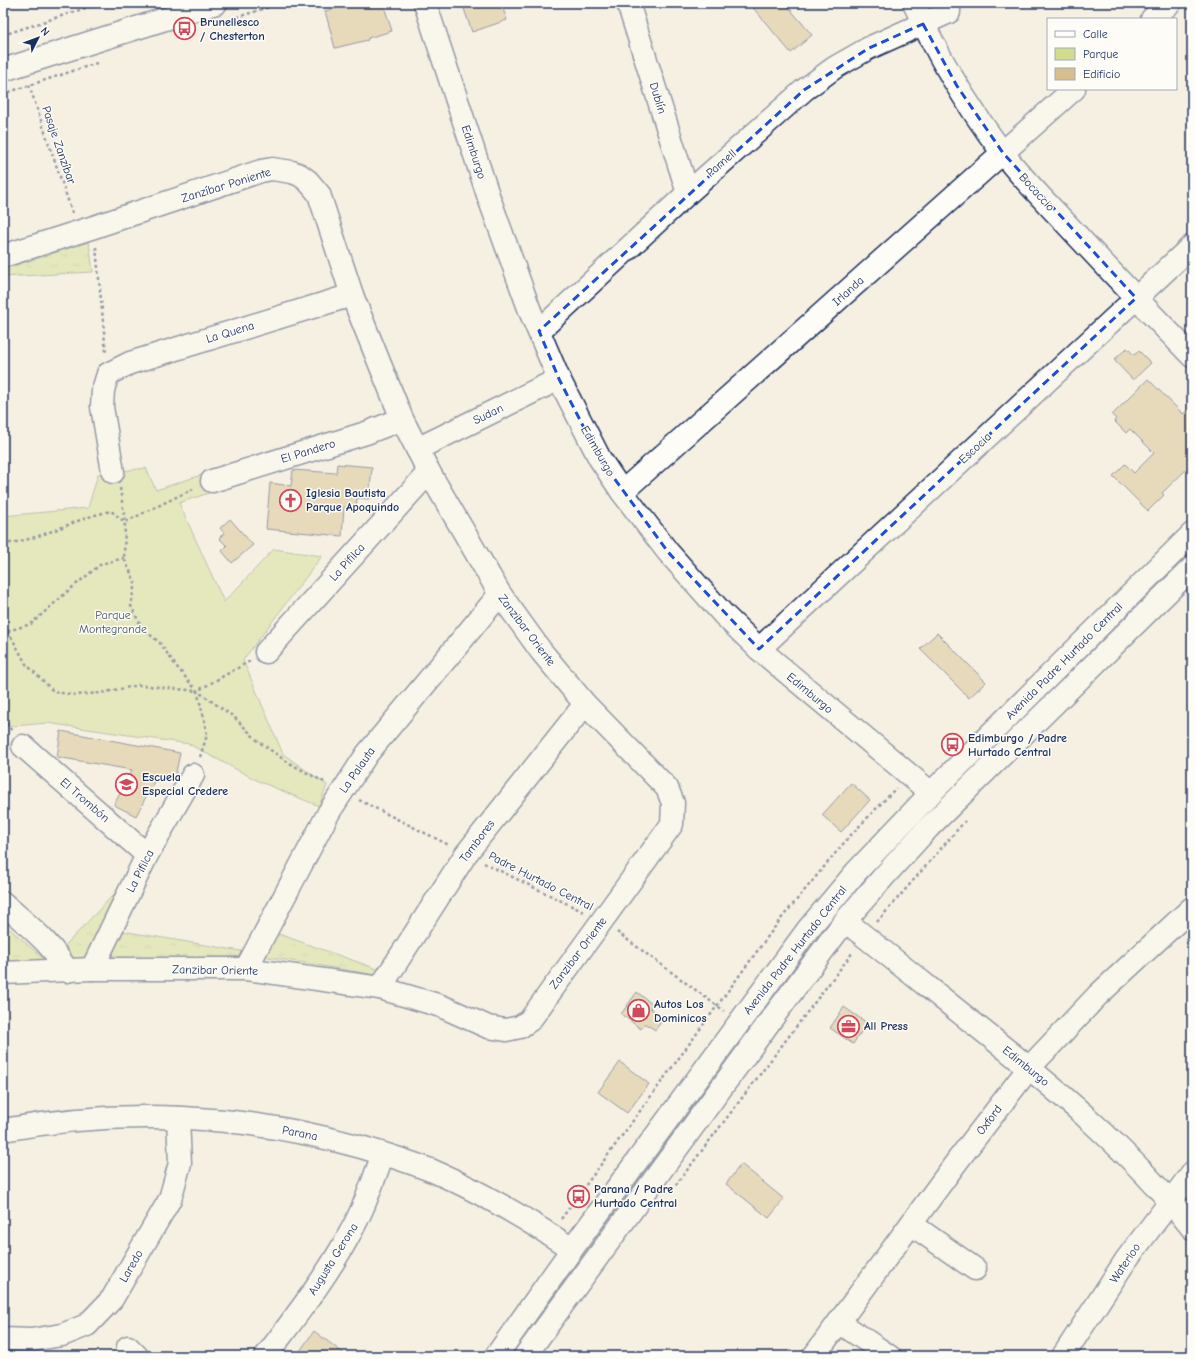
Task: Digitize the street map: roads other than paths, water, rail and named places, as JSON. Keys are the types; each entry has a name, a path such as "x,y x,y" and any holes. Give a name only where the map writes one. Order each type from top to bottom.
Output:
{"street":[{"path":"13,67 216,3"},
{"name":"Edimburgo","path":"425,3 489,198 530,311 559,379 600,459 622,492 668,552 723,614 759,649 931,793"},
{"name":"Dublín","path":"628,3 688,193"},
{"name":"Bocaccio","path":"914,3 923,24 957,86 1003,153 1039,195 1192,356"},
{"name":"Parnell","path":"539,331 688,193 804,90 834,68 869,48 950,12 949,3"},
{"path":"1153,18 1170,3"},
{"name":"Irlanda","path":"622,492 1073,90"},
{"name":"Zanzíbar Poniente","path":"3,256 87,230 261,171 272,169 292,172 300,175 308,181 319,194 352,295 402,419 417,449"},
{"name":"Escocia","path":"759,649 1192,246"},
{"name":"La Quena","path":"113,472 102,407 103,390 108,374 130,363 352,295"},
{"name":"Sudan","path":"417,449 559,379"},
{"name":"El Pandero","path":"212,481 366,433 402,419"},
{"name":"Zanzibar Oriente","path":"3,973 92,969 246,969 380,988 441,1006 488,1027 506,1030 520,1028 530,1020 672,824 673,803 667,788 585,704 541,651 500,594 417,449"},
{"name":"La Pifilca","path":"266,652 429,472"},
{"name":"Avenida Padre Hurtado Central","path":"496,1356 739,1022 809,928 856,872 931,793 1192,534"},
{"name":"Avenida Padre Hurtado Central","path":"525,1356 757,1038 845,921 928,828 1192,568"},
{"name":"La Palauta","path":"246,969 329,812 367,754 500,594"},
{"name":"Tambores","path":"380,988 466,854 585,704"},
{"name":"El Trombón","path":"24,746 147,855"},
{"name":"La Pifilca","path":"92,969 147,855 193,775"},
{"path":"3,903 50,946 67,971"},
{"name":"Oxford","path":"814,1356 911,1224 1029,1068 1098,995 1192,908"},
{"name":"Edimburgo","path":"845,921 1029,1068 1098,1129 1170,1201 1192,1228"},
{"name":"Parana","path":"3,1130 61,1121 100,1118 178,1118 220,1120 268,1127 343,1142 433,1171 474,1190 514,1212 572,1250"},
{"name":"Laredo","path":"3,1338 31,1340 62,1335 87,1325 112,1299 170,1199 180,1162 178,1118"},
{"name":"Augusta Gerona","path":"266,1356 318,1286 349,1236 364,1207 383,1154"},
{"name":"Waterloo","path":"1063,1356 1126,1260 1192,1173"},
{"path":"911,1224 976,1269"},
{"path":"839,1322 889,1356"}],"place":[{"name":"Brunellesco / Chesterton","path":"184,29"},
{"name":"Iglesia Bautista Parque Apoquindo","path":"290,500"},
{"name":"Edimburgo / Padre Hurtado Central","path":"953,745"},
{"name":"Escuela Especial Credere","path":"126,784"},
{"name":"Autos Los Dominicos","path":"638,1011"},
{"name":"All Press","path":"849,1026"},
{"name":"Parana / Padre Hurtado Central","path":"578,1196"}],"park label":[{"name":"Parque Montegrande","path":"113,622"}]}
